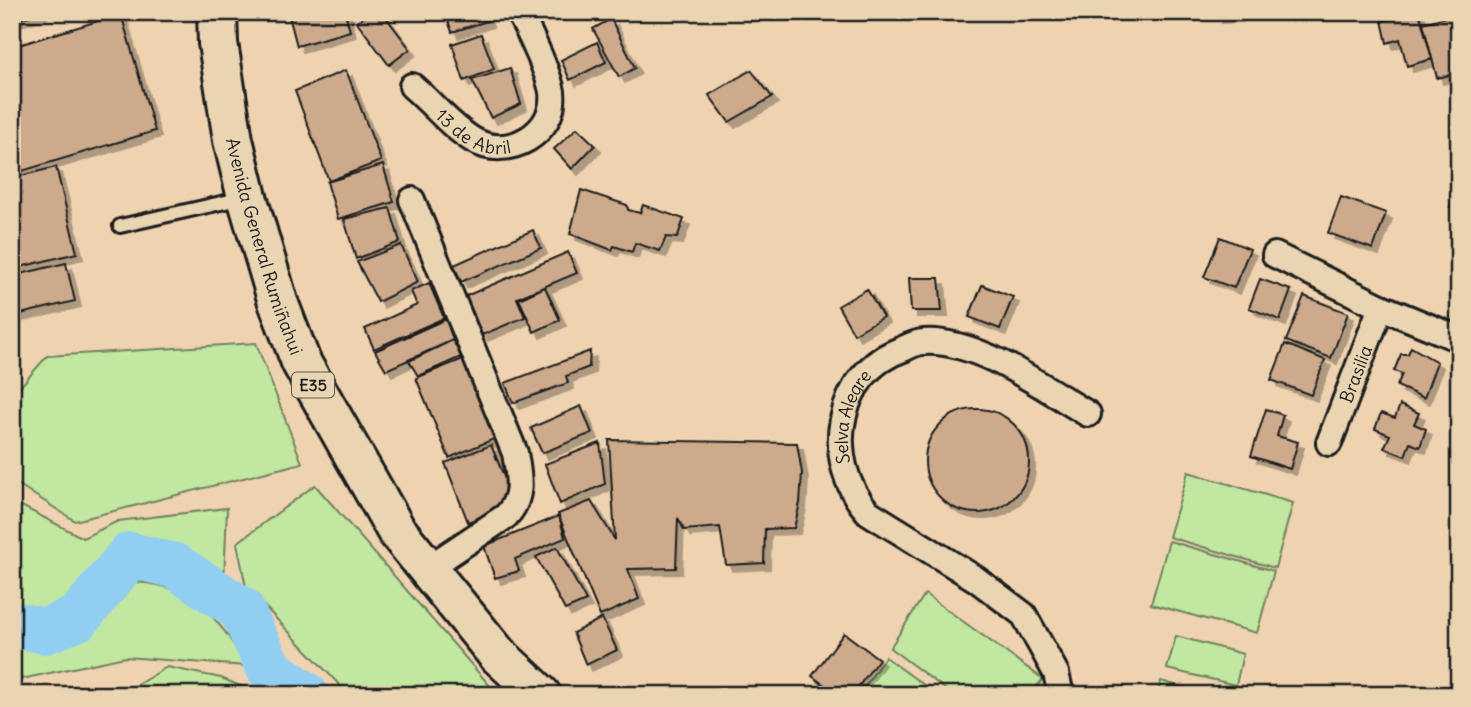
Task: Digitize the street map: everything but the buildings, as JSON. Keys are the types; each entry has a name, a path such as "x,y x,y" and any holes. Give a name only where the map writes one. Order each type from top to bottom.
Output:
{"highway":[{"name":"Avenida General Rumiñahui","path":"217,12 218,43 229,112 247,197 278,302 301,362 396,530 496,654 541,695"}],"street":[{"name":"13 de Abril","path":"412,86 474,141 491,146 511,147 531,139 549,115 552,92 526,25 518,12"},
{"path":"412,200 514,453 520,482 517,505 506,516 427,569"},
{"path":"1275,255 1381,307 1459,339"},
{"name":"Brasilia","path":"1329,443 1381,307"},
{"name":"Selva Alegre","path":"1061,695 1056,673 1024,615 976,579 868,512 854,498 843,469 841,421 864,374 888,354 922,342 964,347 1020,374 1088,414"}],"lane":[{"path":"120,226 247,197"}],"green space":[{"path":"256,343 302,463 75,521 13,481 12,396 47,356"},
{"path":"1188,472 1293,503 1275,568 1169,537"},
{"path":"315,485 498,695 349,695 246,587 237,543"},
{"path":"12,501 83,538 118,521 227,508 224,581 155,543 126,540 66,607 38,615 12,606"},
{"path":"1169,541 1274,571 1257,633 1151,604"},
{"path":"126,582 149,583 168,588 199,604 224,631 247,666 125,657 12,681 12,640 59,646 81,634"},
{"path":"925,594 1043,679 1030,695 953,695 890,648"},
{"path":"1176,636 1243,654 1236,685 1167,669"},
{"path":"885,657 938,695 859,695"},
{"path":"167,667 221,678 263,695 120,695"},
{"path":"1161,681 1211,695 1157,695"}],"waterway":[{"path":"12,624 45,631 78,618 130,555 175,566 241,609 270,670 306,695"}]}
